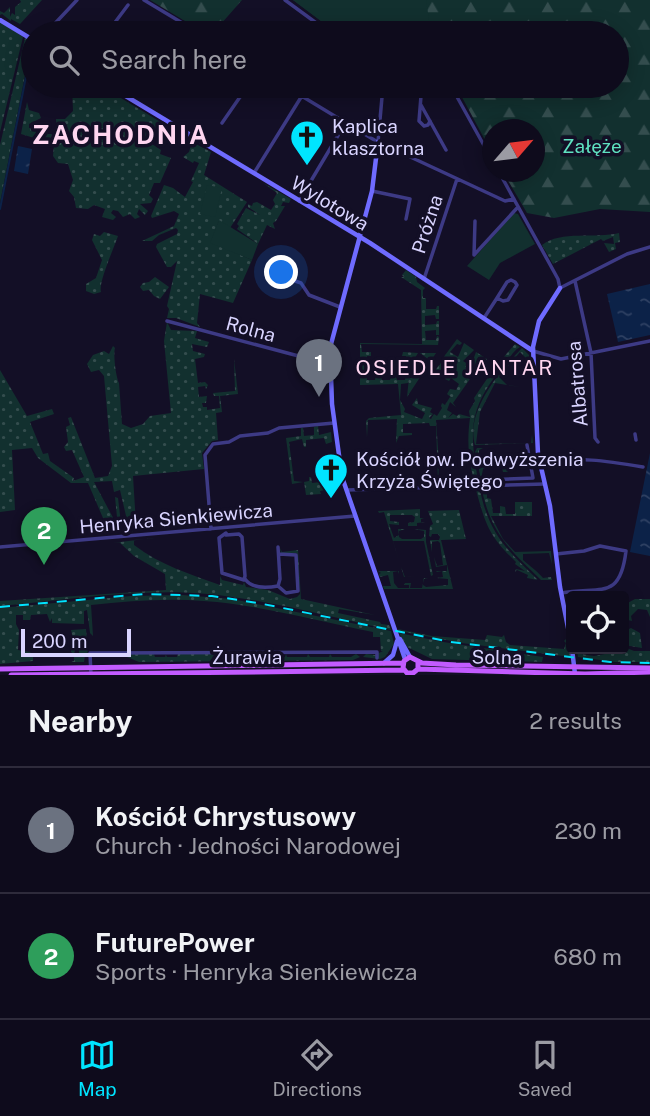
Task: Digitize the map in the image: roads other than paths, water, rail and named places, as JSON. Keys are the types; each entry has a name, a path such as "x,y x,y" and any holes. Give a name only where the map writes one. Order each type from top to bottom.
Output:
{"main road":[{"name":"Solna","path":"410,668 418,662 575,672"},
{"name":"Żurawia","path":"11,675 362,665 410,668"},
{"name":"Solna","path":"410,668 575,672 650,670"},
{"name":"Żurawia","path":"0,669 107,674 288,674 410,668"}],"street":[{"path":"58,21 77,0"},
{"path":"144,0 179,21"},
{"path":"285,0 314,21"},
{"path":"118,21 128,5"},
{"path":"0,20 21,33"},
{"name":"Wylotowa","path":"129,98 361,237 533,351"},
{"path":"222,123 239,98"},
{"path":"254,173 299,98"},
{"path":"306,98 378,142 505,201 514,199"},
{"path":"382,98 372,191 331,338 329,362 340,467 410,668"},
{"path":"421,98 419,124 436,132"},
{"path":"458,98 482,142"},
{"path":"420,104 446,150"},
{"path":"419,117 428,118"},
{"path":"422,126 428,125 428,118"},
{"path":"299,201 345,122"},
{"name":"Próżna","path":"424,279 457,179"},
{"path":"505,182 558,279 559,288"},
{"path":"372,191 410,199 406,219"},
{"path":"475,221 474,256 518,207"},
{"path":"566,618 540,463 533,351 539,321 559,288 627,254 650,247"},
{"path":"280,276 301,284 309,295 340,307"},
{"path":"484,318 497,298 509,281 515,282 517,285 508,300 497,298"},
{"name":"Albatrosa","path":"575,281 592,353 595,438 598,442"},
{"name":"Rolna","path":"167,321 329,362"},
{"path":"533,351 558,359 650,341"},
{"path":"211,529 205,455 213,444 229,442 240,436 268,433 279,428 334,423"},
{"path":"635,434 636,440"},
{"path":"484,480 533,478 527,445"},
{"path":"540,463 563,459 602,459 643,467"},
{"path":"347,490 545,484"},
{"name":"Henryka Sienkiewicza","path":"0,547 355,516"},
{"path":"244,579 236,579 222,573 219,538 226,534 239,534 242,537 244,579 249,585 278,586 286,593 298,591 296,555 279,554"},
{"path":"556,554 600,546 626,551 623,574 615,584 601,589 561,593"},
{"path":"278,547 278,586"},
{"path":"396,632 410,668"},
{"path":"382,665 393,654 397,640"},
{"path":"361,652 362,665"},
{"path":"91,672 90,653 377,652 377,658"},
{"path":"573,654 575,672"}],"water":[{"path":"18,146 32,149 28,174 14,171"},
{"path":"650,284 650,335 618,342 607,294"},
{"path":"650,453 650,556 630,552"}],"waterway":[{"path":"0,209 22,98"}],"railway":[{"path":"0,607 144,594 212,596 451,642 610,662 650,663"}],"place":[{"name":"Kaplica klasztorna","path":"307,167"},
{"name":"Kościół Chrystusowy","path":"319,397"},
{"name":"Kościół pw. Podwyższenia Krzyża Świętego","path":"331,500"},
{"name":"FuturePower","path":"44,565"}],"district":[{"name":"ZACHODNIA","path":"121,135"},
{"name":"OSIEDLE JANTAR","path":"455,368"}],"park label":[{"name":"Załęże","path":"592,146"}]}
